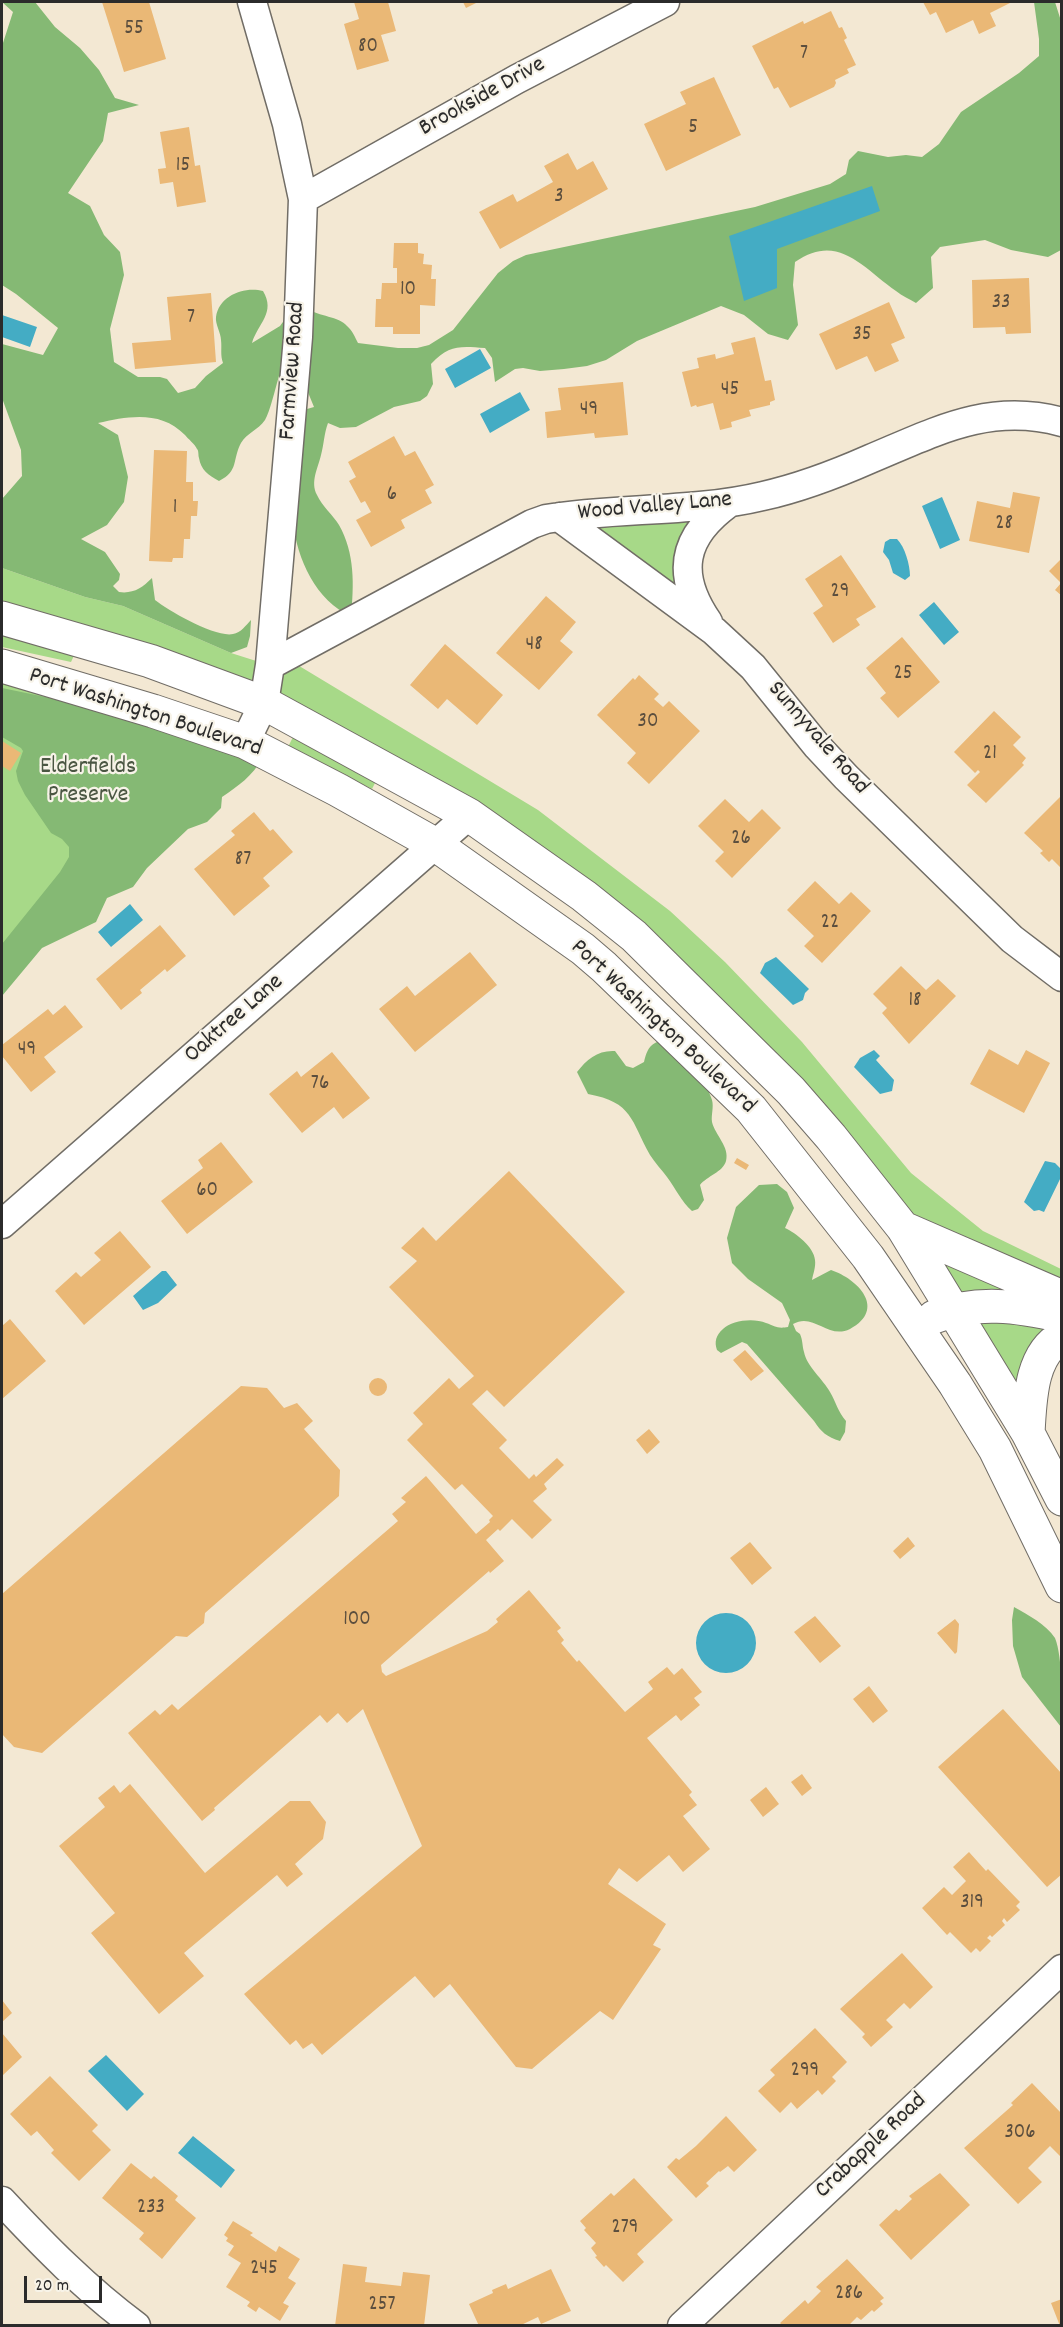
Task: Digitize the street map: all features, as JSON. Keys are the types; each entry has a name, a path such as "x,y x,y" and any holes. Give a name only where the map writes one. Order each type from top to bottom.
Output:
{"main road":[{"name":"Port Washington Boulevard","path":"2,618 150,661 264,703 469,816 584,896 634,936 791,1091 831,1137 903,1228 1028,1433 1062,1499"},
{"name":"Port Washington Boulevard","path":"2,666 153,711 245,742 338,790 436,845 583,949 710,1067 757,1117 868,1257 956,1383 995,1449 1062,1586"},
{"path":"903,1228 1062,1297"},
{"path":"916,1324 971,1306 997,1306 1062,1316"},
{"path":"1028,1433 1034,1383 1042,1357 1048,1347 1062,1337"}],"street":[{"name":"Farmview Road","path":"245,742 264,703 270,665 298,337 303,199 287,124 252,2"},
{"name":"Brookside Drive","path":"303,199 517,79 665,2"},
{"name":"Wood Valley Lane","path":"270,665 532,524 559,517 729,503 797,487 958,423 989,417 1021,414 1062,422"},
{"path":"714,631 696,603 689,587 686,571 687,558 700,529 711,516 729,503"},
{"name":"Sunnyvale Road","path":"559,517 714,631 753,667 817,746 846,777 1012,939 1062,977"},
{"name":"Oaktree Lane","path":"2,1224 469,816"},
{"name":"Crabapple Road","path":"682,2325 1062,1968"},
{"path":"2,2201 61,2264 103,2301 136,2325"}],"green space":[{"path":"2,2 35,2 55,27 80,48 99,70 115,98 139,105 108,113 103,141 68,193 90,206 104,235 120,252 124,275 110,329 114,362 138,377 167,379 178,393 195,388 223,363 221,337 216,323 218,309 227,298 241,291 263,291 267,299 265,318 252,343 280,326 288,315 307,308 343,323 358,343 417,348 429,345 453,330 498,273 513,261 526,255 755,207 830,184 846,174 849,160 858,151 888,157 906,155 922,157 939,144 961,112 1019,73 1039,56 1034,2 1055,2 1061,21 1061,250 1048,257 1011,250 985,240 940,247 931,257 933,288 916,303 898,293 849,256 824,250 810,254 795,262 793,285 798,325 788,340 768,334 744,315 721,306 637,341 606,360 587,366 564,369 540,371 515,369 495,382 492,358 485,348 461,347 443,353 431,364 433,384 427,396 420,401 394,407 356,427 340,428 328,423 314,485 319,499 339,525 348,547 353,581 351,616 328,600 318,589 304,564 295,536 293,514 302,416 307,409 314,407 307,390 279,376 265,420 243,440 230,473 219,481 203,469 193,443 176,427 166,422 155,418 132,417 98,423 118,435 128,477 124,502 107,525 81,539 105,552 120,574 119,580 113,586 119,592 137,590 152,578 155,600 181,617 205,628 233,634 251,620 247,647 231,653 123,606 85,597 2,568 2,499 22,476 21,450 2,398 2,344 43,355 58,328 2,285 2,46 13,12"},
{"path":"729,503 700,529 697,603 559,517"},
{"path":"2,568 85,597 123,606 231,653 272,666 286,658 538,810 670,911 725,962 802,1042 911,1173 983,1231 1061,1269 1061,1337 1030,1407 903,1228 636,937 264,703 2,618"},
{"path":"2,628 77,649 71,662 2,647"},
{"name":"Elderfields Preserve","path":"2,666 245,742 2,968"},
{"name":"Elderfields Preserve","path":"2,688 84,705 262,758 250,775 222,797 221,808 207,822 188,829 147,868 133,887 107,898 96,922 42,948 2,996 2,944 60,872 69,857 69,847 62,839 51,833 18,781 16,771 23,751 2,737"},
{"path":"296,731 380,773 372,789 288,747"},
{"path":"669,1040 694,1068 709,1092 713,1103 712,1122 727,1156 722,1168 700,1185 704,1200 698,1209 692,1211 650,1155 629,1115 614,1102 588,1094 577,1072 593,1056 609,1051 615,1051 626,1066 633,1068 644,1062 652,1045"},
{"path":"777,1184 787,1192 794,1208 785,1228 804,1241 814,1255 812,1280 831,1270 841,1274 859,1287 867,1304 866,1313 861,1321 850,1329 835,1331 808,1321 793,1324 802,1339 808,1363 827,1387 846,1421 845,1432 840,1441 822,1431 747,1344 742,1342 721,1353 716,1347 716,1339 721,1331 737,1322 761,1321 779,1327 788,1327 790,1320 782,1303 748,1279 732,1263 727,1238 736,1207 759,1185"},
{"path":"1014,1607 1042,1624 1055,1638 1061,1669 1061,1727 1022,1677 1013,1646"}],"water":[{"path":"872,186 880,211 777,249 777,288 744,301 729,236"},
{"path":"2,315 37,327 30,347 2,337"},
{"path":"480,349 491,368 455,388 445,369"},
{"path":"520,392 530,410 490,433 480,414"},
{"path":"942,497 960,540 940,549 922,506"},
{"path":"897,539 906,556 910,576 905,580 893,573 889,560 883,552 885,542"},
{"path":"934,602 959,632 944,645 919,615"},
{"path":"130,904 143,920 111,947 98,932"},
{"path":"776,957 809,989 803,1000 793,1005 760,973 765,963"},
{"path":"874,1050 880,1056 876,1060 894,1080 892,1091 880,1094 854,1067 860,1058"},
{"path":"1045,1161 1055,1163 1061,1169 1061,1177 1044,1212 1034,1211 1024,1202"},
{"path":"162,1271 166,1271 177,1285 158,1303 143,1310 133,1296"},
{"path":"720,1613 732,1613 743,1618 751,1626 756,1643 754,1655 743,1668 732,1673 720,1673 709,1668 701,1660 696,1649 696,1637 701,1626 709,1618"},
{"path":"106,2055 144,2094 127,2111 88,2071"},
{"path":"193,2136 235,2170 221,2188 178,2153"}],"building":[{"path":"102,2 149,2 166,59 124,72"},
{"path":"354,2 388,2 396,31 381,35 389,61 357,70 344,24 359,19"},
{"path":"463,2 478,2 466,8"},
{"path":"923,2 1012,2 990,13 996,26 979,34 973,20 946,33 936,12 930,15"},
{"path":"831,11 839,28 842,27 847,38 844,40 856,65 847,69 849,73 835,80 834,87 790,108 778,87 774,89 752,46 803,21 804,24"},
{"path":"714,77 741,135 666,171 644,124 686,104 680,92"},
{"path":"189,127 195,166 200,165 206,202 177,207 173,182 160,184 158,169 166,168 160,132"},
{"path":"568,153 577,170 593,161 608,189 500,249 479,212 513,194 517,202 553,182 544,166"},
{"path":"394,243 418,243 418,253 424,254 423,264 432,265 431,279 436,279 435,306 420,305 420,334 393,334 393,327 375,327 376,299 381,299 382,283 397,283 397,268 393,268"},
{"path":"1029,278 1031,333 1006,334 1005,327 973,328 972,280"},
{"path":"211,293 216,362 135,369 132,343 171,340 167,297"},
{"path":"889,302 905,338 891,344 899,361 875,372 867,356 836,370 819,334"},
{"path":"755,337 765,381 771,380 775,400 770,402 770,405 749,410 751,416 731,422 732,427 720,430 713,403 691,407 682,372 699,368 697,358 715,354 716,359 734,354 731,343"},
{"path":"623,382 628,435 595,438 594,433 547,438 545,412 561,410 558,388"},
{"path":"394,436 405,456 415,451 434,485 425,490 432,503 401,520 405,528 371,547 356,520 371,512 365,501 361,503 349,481 356,477 348,462"},
{"path":"154,450 187,451 186,482 193,482 193,501 198,501 197,516 191,516 190,539 184,539 183,558 173,558 172,562 149,561"},
{"path":"1013,492 1040,497 1029,553 969,541 977,501 1010,508"},
{"path":"841,555 876,607 856,619 860,625 833,643 813,613 823,606 805,579"},
{"path":"1062,558 1062,596 1055,590 1061,583 1049,571"},
{"path":"546,596 576,622 560,641 573,652 539,690 496,653"},
{"path":"902,637 940,682 898,718 880,698 886,693 866,668"},
{"path":"445,644 503,695 477,725 447,699 438,709 410,685"},
{"path":"639,675 659,694 654,699 663,707 669,701 700,731 649,784 627,763 636,753 597,715 633,678 635,680"},
{"path":"994,711 1021,737 1013,745 1026,758 1022,763 1024,765 986,803 967,785 980,772 978,770 975,773 954,752"},
{"path":"2,741 21,753 10,771 2,766"},
{"path":"1062,795 1062,869 1052,859 1049,862 1040,853 1043,851 1024,833"},
{"path":"725,799 749,822 762,809 781,828 732,878 715,861 724,852 698,826"},
{"path":"254,812 270,831 273,829 293,852 263,878 270,886 234,916 194,869 235,835 231,831"},
{"path":"815,881 839,904 851,892 871,911 822,963 804,946 814,936 787,910"},
{"path":"160,925 186,956 167,972 165,969 140,990 142,993 121,1010 96,979"},
{"path":"470,952 497,985 415,1052 379,1009 407,986 415,996"},
{"path":"901,966 926,990 938,979 956,996 909,1044 882,1013 887,1008 873,994"},
{"path":"65,1005 83,1027 44,1057 56,1072 31,1092 2,1056 2,1045 48,1009 53,1015"},
{"path":"989,1049 1018,1065 1026,1050 1050,1063 1024,1113 970,1084"},
{"path":"332,1052 370,1098 343,1119 334,1107 302,1133 269,1094 297,1071 301,1077"},
{"path":"221,1142 253,1182 187,1234 161,1201 203,1168 198,1160"},
{"path":"737,1158 749,1165 746,1170 734,1163"},
{"path":"509,1171 625,1292 504,1407 487,1390 472,1404 507,1440 499,1448 529,1479 534,1474 536,1477 557,1458 564,1465 544,1484 547,1489 533,1501 552,1520 532,1539 512,1519 500,1531 498,1529 486,1540 504,1561 490,1573 489,1571 381,1665 382,1672 386,1676 487,1631 498,1622 496,1619 529,1590 561,1628 557,1631 564,1640 561,1643 625,1712 653,1689 648,1682 667,1667 674,1675 682,1668 702,1692 694,1698 700,1705 681,1721 676,1715 647,1738 692,1792 689,1795 697,1805 683,1816 710,1849 683,1872 669,1855 637,1882 619,1868 608,1884 666,1924 653,1945 661,1949 613,2020 600,2011 532,2069 516,2067 450,1984 434,1998 415,1976 322,2055 312,2043 303,2049 296,2040 290,2045 244,1994 422,1846 363,1709 347,1723 338,1713 327,1723 320,1715 202,1821 128,1733 155,1710 160,1715 172,1704 178,1710 398,1521 392,1514 406,1502 401,1498 426,1476 476,1534 490,1522 493,1516 462,1484 455,1490 407,1440 423,1424 413,1413 449,1378 459,1389 474,1376 389,1287 417,1261 401,1248 423,1227 436,1241"},
{"path":"120,1231 151,1267 84,1325 55,1291 76,1272 81,1277 101,1260 94,1253"},
{"path":"10,1319 46,1361 2,1399 2,1326"},
{"path":"745,1350 764,1371 751,1381 733,1360"},
{"path":"378,1378 384,1381 387,1387 384,1393 378,1396 372,1393 369,1387 372,1381"},
{"path":"241,1386 267,1388 284,1408 297,1403 313,1421 304,1429 340,1470 339,1496 205,1613 204,1623 187,1637 176,1636 42,1753 14,1747 2,1734 2,1594"},
{"path":"649,1429 660,1442 647,1454 636,1440"},
{"path":"908,1537 915,1546 900,1559 893,1551"},
{"path":"750,1542 772,1568 752,1585 730,1558"},
{"path":"815,1616 841,1646 820,1663 794,1632"},
{"path":"955,1619 959,1624 955,1654 937,1633"},
{"path":"869,1686 888,1711 873,1723 853,1699"},
{"path":"1003,1709 1062,1774 1062,1874 1047,1887 938,1767"},
{"path":"802,1774 812,1788 802,1796 791,1782"},
{"path":"130,1784 205,1873 290,1801 310,1801 326,1822 323,1839 295,1864 303,1874 287,1887 277,1875 184,1953 204,1976 159,2014 91,1933 115,1913 59,1846 105,1807 98,1798 114,1785 120,1793"},
{"path":"766,1787 779,1804 763,1817 750,1800"},
{"path":"969,1852 1020,1902 1016,1906 1020,1910 1007,1922 1004,1918 1002,1921 1005,1925 992,1937 990,1935 987,1938 991,1941 980,1952 976,1948 971,1953 950,1932 947,1935 922,1908 944,1887 952,1895 966,1881 953,1867"},
{"path":"902,1953 933,1987 910,2009 904,2003 886,2020 893,2027 871,2047 862,2037 865,2034 840,2009"},
{"path":"2,2000 12,2013 2,2022"},
{"path":"815,2028 847,2062 832,2077 836,2081 822,2095 818,2090 797,2109 791,2102 780,2113 758,2091 775,2075 770,2070"},
{"path":"2,2033 22,2057 2,2076"},
{"path":"50,2076 98,2125 92,2131 111,2150 79,2181 51,2153 54,2150 37,2131 31,2136 10,2114"},
{"path":"1032,2083 1062,2114 1062,2158 1050,2146 1028,2168 1042,2182 1018,2204 964,2148 1013,2105 1011,2103"},
{"path":"726,2116 757,2150 734,2172 728,2166 719,2171 706,2183 709,2186 696,2198 667,2167 676,2158 679,2160 696,2146"},
{"path":"131,2163 151,2179 154,2176 178,2196 175,2200 196,2218 162,2259 139,2239 144,2233 102,2198"},
{"path":"940,2173 970,2205 911,2260 879,2225 896,2209 899,2211 912,2199 909,2196"},
{"path":"634,2178 673,2220 637,2254 644,2262 623,2282 595,2257 597,2256 591,2248 596,2243 584,2230 586,2228 580,2221 611,2193 614,2196"},
{"path":"233,2221 253,2233 250,2235 276,2252 279,2246 300,2259 288,2278 296,2283 283,2303 289,2306 280,2321 259,2307 256,2312 247,2306 250,2302 226,2287 241,2263 228,2255 234,2246 226,2241 228,2238 224,2235"},
{"path":"847,2259 884,2298 880,2301 883,2304 861,2320 857,2317 848,2326 783,2326 780,2323 805,2300 808,2304 821,2291 816,2287"},
{"path":"343,2264 367,2267 365,2282 401,2286 403,2272 430,2275 424,2326 335,2326"},
{"path":"551,2269 571,2311 541,2324 538,2317 519,2326 479,2326 469,2304 506,2284 508,2289"},
{"path":"1062,2299 1062,2326 1060,2326 1051,2303"}]}
